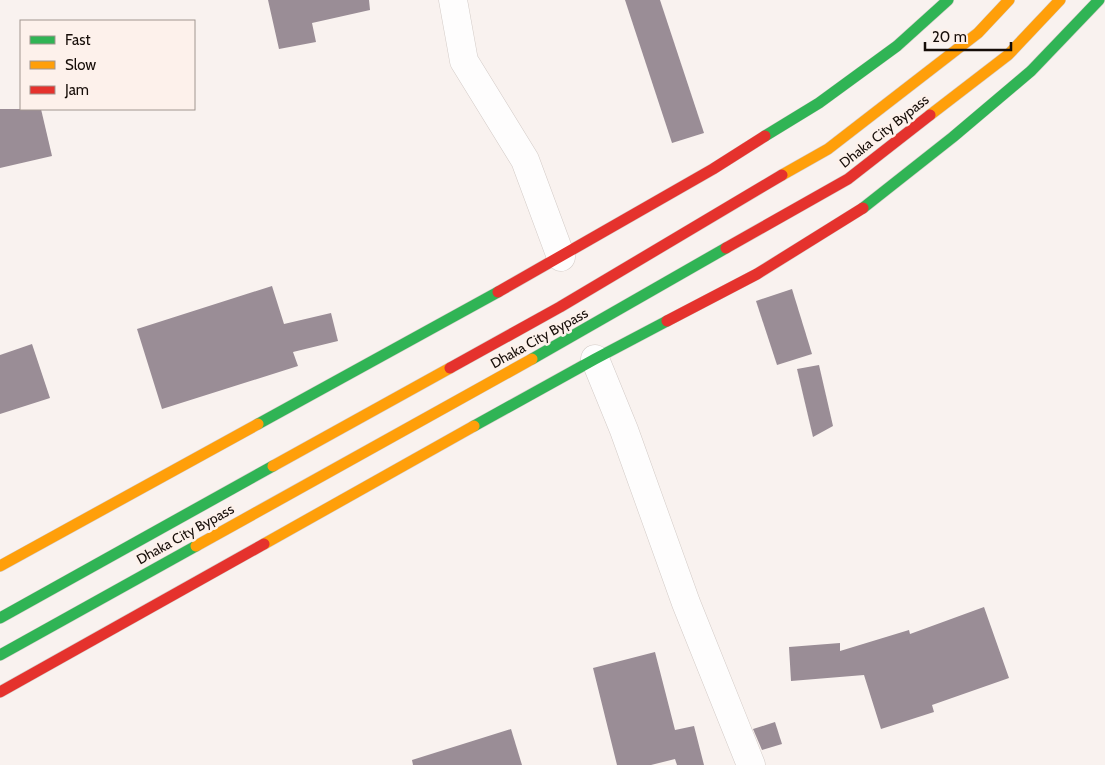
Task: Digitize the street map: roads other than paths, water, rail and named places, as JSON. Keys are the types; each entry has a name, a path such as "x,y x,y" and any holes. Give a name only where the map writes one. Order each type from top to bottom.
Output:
{"main road":[{"path":"0,566 561,257 713,169 819,104 897,46 948,0"},
{"name":"Dhaka City Bypass","path":"0,618 560,307 717,212 828,149 978,33 1010,0"},
{"name":"Dhaka City Bypass","path":"0,655 566,340 848,179 1008,55 1060,0"},
{"path":"0,692 595,359 757,274 860,210 953,137 1031,71 1099,0"}],"street":[{"path":"453,0 464,61 525,160 561,257"},
{"path":"595,359 624,430 686,603 751,765"}]}
